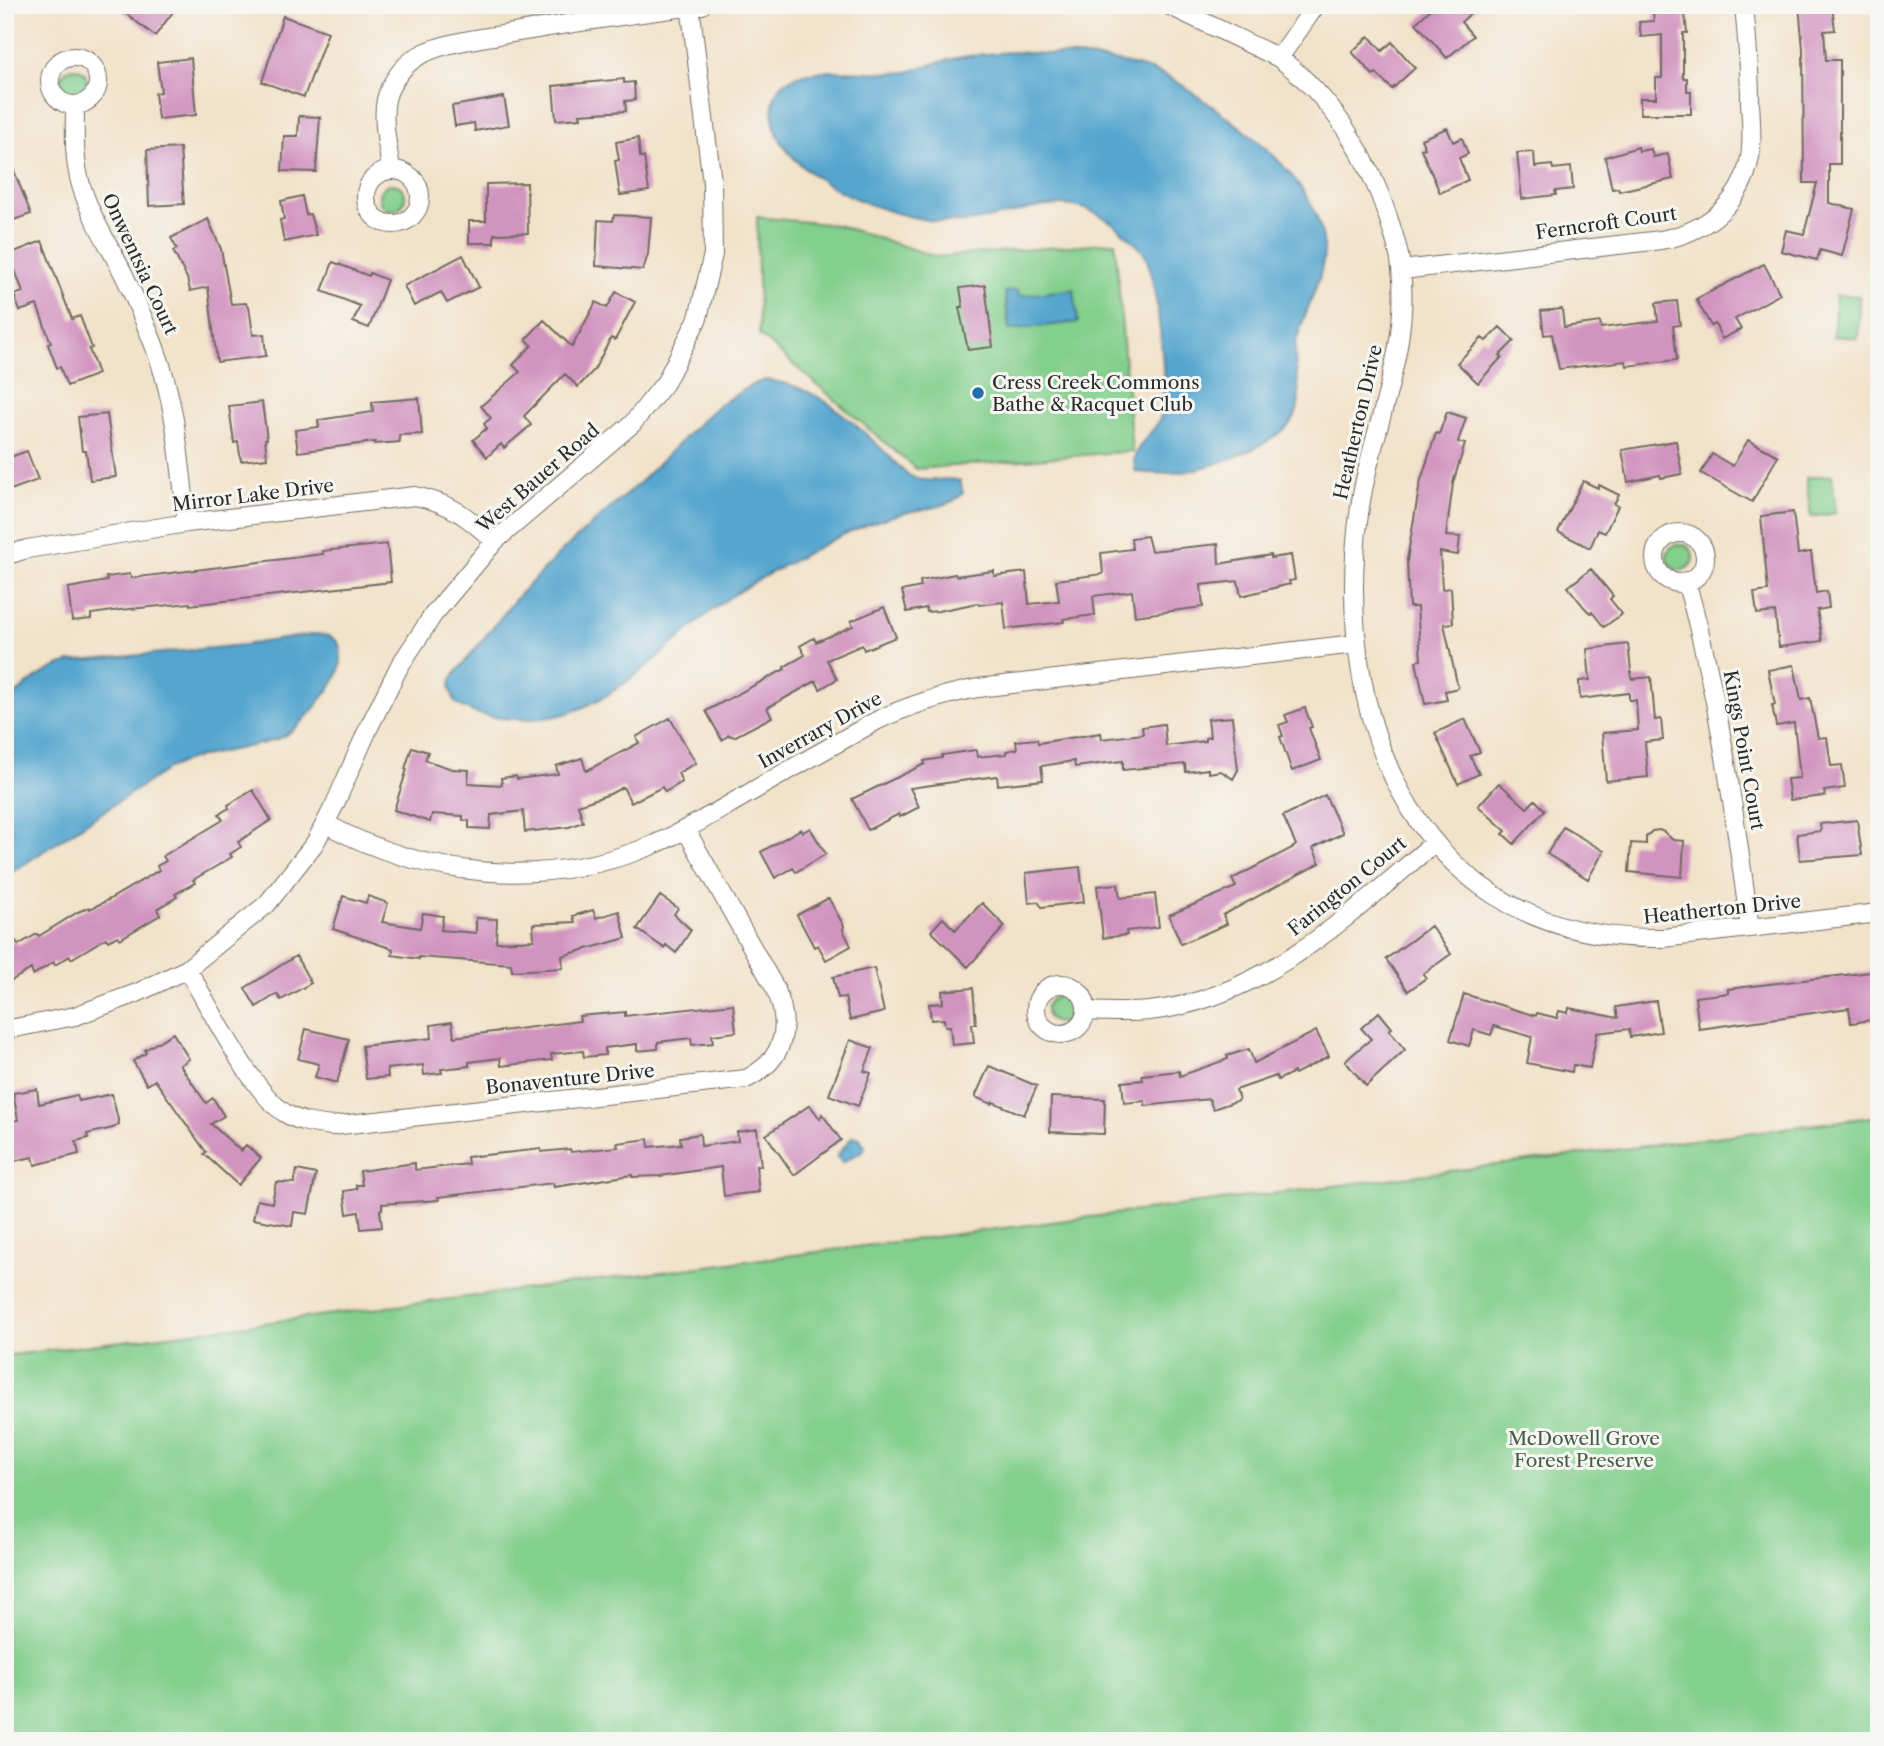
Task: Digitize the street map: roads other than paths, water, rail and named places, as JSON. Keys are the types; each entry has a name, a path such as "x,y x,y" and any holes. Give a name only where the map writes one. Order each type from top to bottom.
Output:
{"street":[{"name":"Heatherton Drive","path":"1168,5 1279,58 1291,67 1336,116 1357,144 1378,186 1397,246 1402,270 1401,325 1392,381 1367,467 1359,510 1354,591 1355,644 1362,683 1384,756 1401,795 1433,843 1472,880 1509,905 1566,929 1593,935 1631,939 1663,938 1879,913"},
{"path":"1279,58 1316,5"},
{"name":"Ferncroft Court","path":"1402,270 1670,238 1701,228 1719,215 1734,197 1745,176 1750,156 1749,57 1744,5"},
{"path":"390,170 385,110 387,97 404,66 413,59 427,52 476,40 694,6"},
{"name":"West Bauer Road","path":"5,1030 75,1016 187,970 267,904 303,859 326,824 399,667 433,615 495,541 632,424 665,383 698,318 713,254 712,182 694,6"},
{"name":"Onwentsia Court","path":"75,105 74,139 80,184 98,228 123,272 155,347 167,387 177,437 187,523"},
{"name":"Mirror Lake Drive","path":"5,556 27,549 187,523 415,496 451,506 495,541"},
{"name":"Kings Point Court","path":"1686,581 1715,698 1732,792 1750,928"},
{"name":"Inverrary Drive","path":"326,824 352,838 425,863 463,870 514,874 554,872 601,862 647,847 686,830 876,722 942,695 978,688 1355,644"},
{"name":"Bonaventure Drive","path":"187,970 269,1100 284,1113 312,1124 332,1126 746,1079 771,1062 780,1046 785,1021 783,1007 775,988 686,830"},
{"name":"Farington Court","path":"1086,1011 1151,1011 1230,990 1255,978 1326,934 1433,843"}],"water":[{"path":"1015,52 1104,59 1162,74 1186,88 1260,143 1279,161 1309,200 1319,222 1324,257 1318,282 1296,342 1298,407 1288,426 1277,435 1248,451 1201,468 1169,473 1136,472 1135,455 1162,413 1164,380 1153,282 1143,252 1134,241 1097,214 1078,207 1042,207 965,222 930,220 892,212 855,198 815,176 791,155 775,128 775,96 785,83 801,75 822,71 906,72 960,57"},
{"path":"1074,289 1078,322 1009,330 1005,292 1018,290 1019,296"},
{"path":"765,380 800,388 815,396 844,415 908,474 922,480 960,481 963,493 945,505 892,516 858,528 761,578 711,611 626,682 588,705 556,716 510,719 479,714 455,702 450,688 451,679 518,596 564,549 638,484 720,404"},
{"path":"316,634 337,641 340,667 330,688 295,729 258,745 204,756 169,768 5,877 5,706 19,691 51,669 70,662 243,645"},
{"path":"853,1136 860,1138 865,1147 843,1162 838,1158 838,1154"}],"place":[{"name":"Cress Creek Commons Bathe & Racquet Club","path":"978,393"}],"park label":[{"name":"McDowell Grove Forest Preserve","path":"1584,1449"}]}
